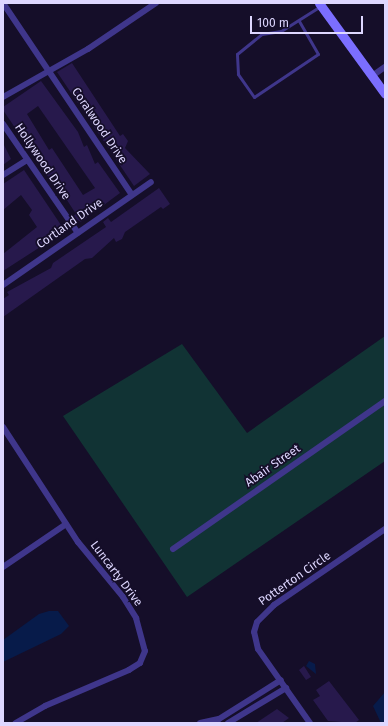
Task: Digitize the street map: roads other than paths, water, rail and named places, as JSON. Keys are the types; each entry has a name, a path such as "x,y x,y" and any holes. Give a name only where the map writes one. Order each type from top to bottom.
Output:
{"street":[{"name":"Coralwood Drive","path":"3,3 132,195"},
{"path":"3,97 48,69 88,49 156,3"},
{"path":"320,4 385,94"},
{"path":"372,76 385,67"},
{"name":"Hollywood Drive","path":"3,124 78,233"},
{"path":"3,175 27,160"},
{"name":"Cortland Drive","path":"3,285 151,182"},
{"name":"Abair Street","path":"173,548 385,402"},
{"name":"Luncarty Drive","path":"3,427 66,524 133,613 145,651 140,663 129,670 45,706 14,723"},
{"path":"3,567 66,524"},
{"name":"Potterton Circle","path":"310,723 258,649 254,632 262,614 385,529"},
{"path":"200,723 219,719 252,700 281,680"},
{"path":"228,723 257,708 286,688"},
{"path":"252,700 257,708"}],"lane":[{"path":"299,21 318,54 254,97 238,74 237,54 262,34 281,31 299,21 320,4"}],"water":[{"path":"49,611 58,611 69,626 61,634 3,662 3,640 39,614"},
{"path":"309,661 315,664 316,674 306,666"},
{"path":"385,692 385,723 381,723 373,706"}]}
